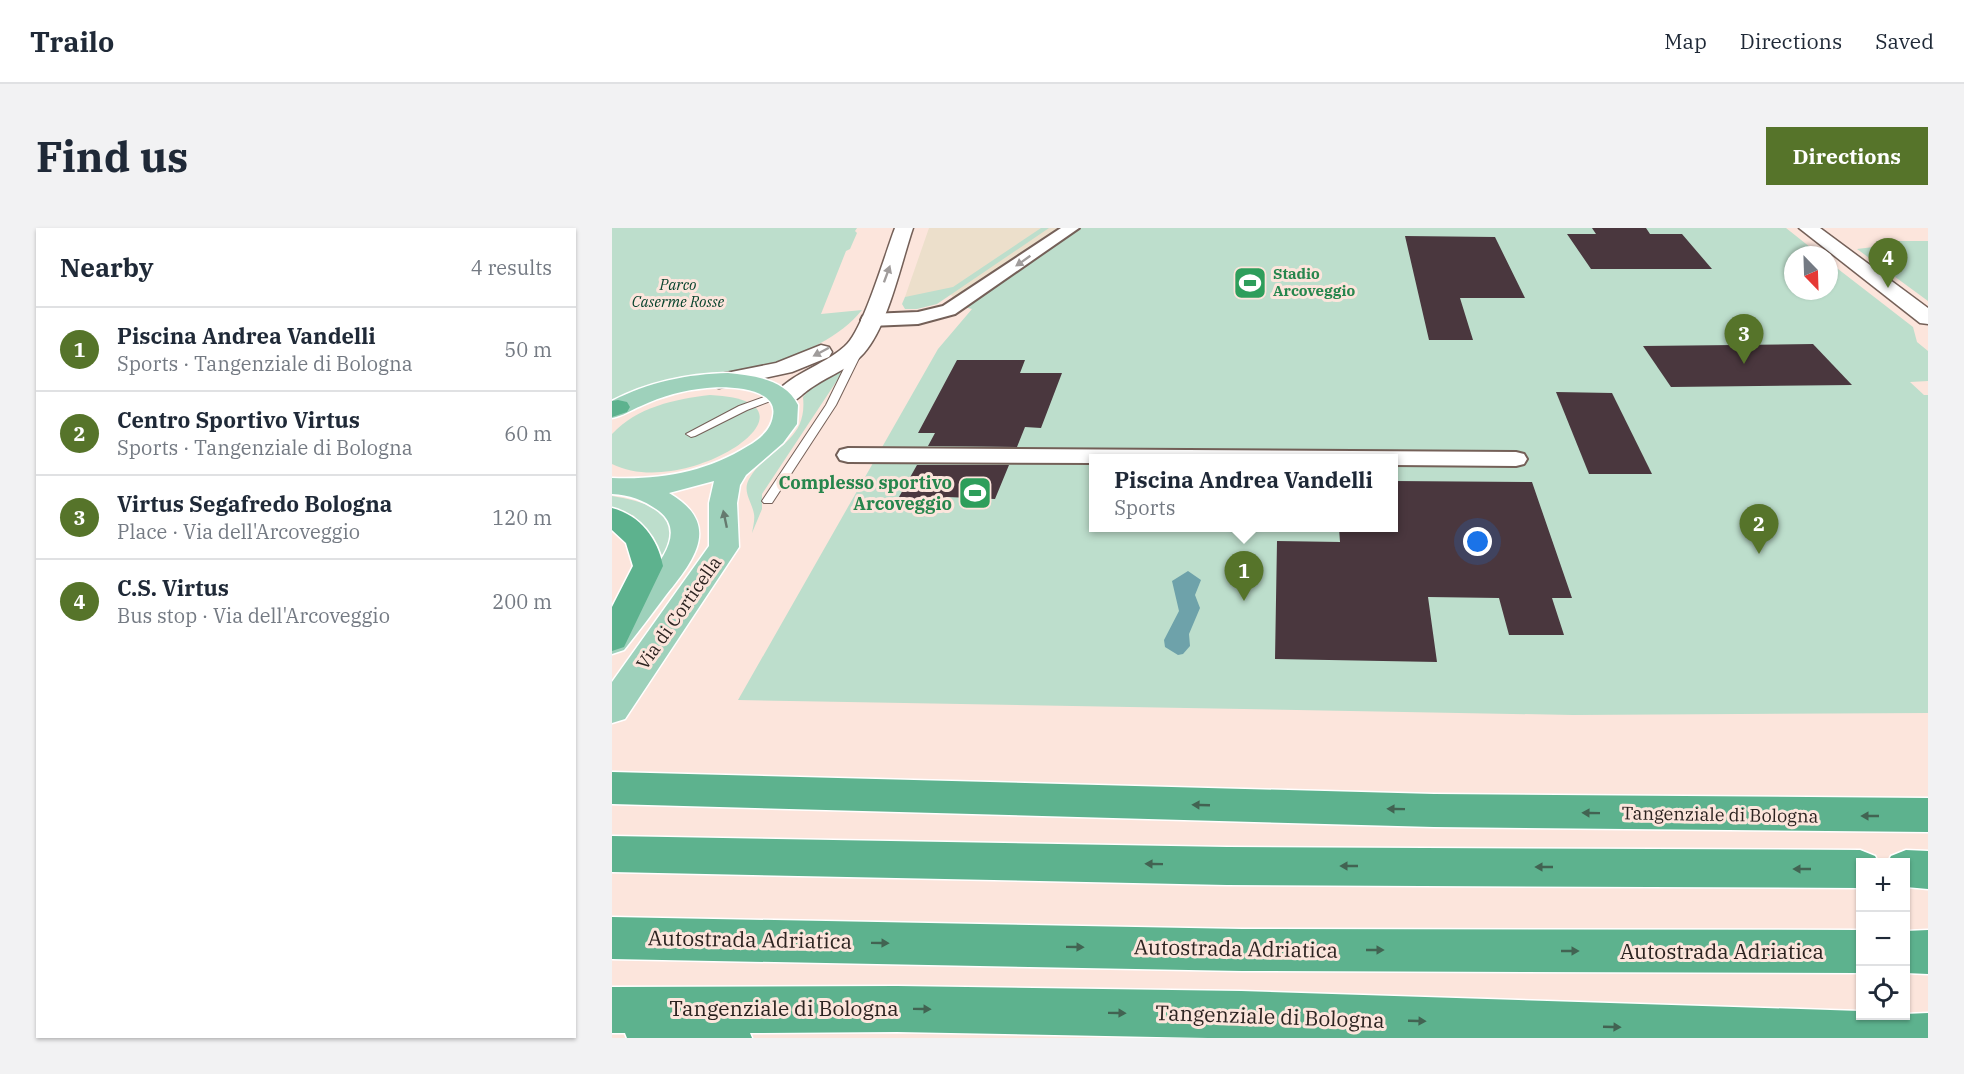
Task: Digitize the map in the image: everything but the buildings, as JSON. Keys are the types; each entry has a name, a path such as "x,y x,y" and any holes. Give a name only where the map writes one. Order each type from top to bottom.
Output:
{"highway":[{"path":"612,517 631,529 646,554 648,566 612,641"},
{"name":"Tangenziale di Bologna","path":"621,788 1258,807 1731,816 1928,815"},
{"path":"612,854 1239,866 1856,869"},
{"path":"1910,869 1928,870"},
{"name":"Autostrada Adriatica","path":"612,938 1254,950 1856,952"},
{"path":"1910,952 1928,952"},
{"name":"Tangenziale di Bologna","path":"612,1010 897,1009 1242,1015 1928,1037"},
{"path":"612,1022 728,1038"}],"main road":[{"path":"781,397 846,357 866,330 903,228"},
{"path":"1808,228 1928,318"},
{"path":"614,410 668,389 767,373 788,367 866,330"},
{"path":"625,487 669,485 731,466 756,452 781,429 787,418 787,408 781,397 759,385 719,381"},
{"name":"Via di Corticella","path":"612,709 724,547 727,531 723,509 724,493 730,476 756,452"},
{"name":"Via di Corticella","path":"612,641 670,570 684,547 683,517 672,506 625,487"}],"street":[{"path":"866,330 957,306 1071,228"},
{"path":"848,455 1089,456"},
{"path":"1398,458 1516,459"}],"lane":[{"path":"768,501 831,405 866,330"},
{"path":"691,434 742,408 781,397"}],"shaded area":[{"path":"929,228 1078,228 964,307 951,295 905,297"}],"green space":[{"name":"Parco Caserme Rosse","path":"612,228 857,228 855,231 857,233 850,249 846,251 821,314 862,310 841,330 813,347 781,361 710,382 612,403"},
{"path":"1041,228 1049,228 937,304 917,309 905,309 902,304 905,297 953,287"},
{"name":"Complesso sportivo Arcoveggio","path":"1078,228 1786,228 1809,246 1784,246 1784,300 1838,300 1838,269 1913,327 1917,342 1928,351 1928,381 1910,382 1924,395 1928,395 1928,713 1573,715 738,700 938,349 972,309 964,307"},
{"path":"1876,241 1928,241 1928,301 1857,249 1882,246"},
{"path":"841,371 840,376 762,494 762,509 752,533 754,516 747,493 749,479 766,459 793,435 803,413 803,397 809,390"},
{"path":"710,395 746,401 759,414 755,429 737,446 710,460 677,470 643,472 612,464 612,434 633,417 670,402"},
{"path":"612,496 648,505 663,515 672,531 671,560 662,561 658,548 634,516 612,507"}],"water":[{"path":"1188,571 1201,580 1195,595 1200,608 1189,634 1190,646 1183,654 1178,655 1165,647 1164,640 1179,611 1172,581"}],"place":[{"name":"Stadio Arcoveggio","path":"1250,283"},
{"name":"C.S. Virtus","path":"1888,288"},
{"name":"Virtus Segafredo Bologna","path":"1744,364"},
{"name":"Complesso sportivo Arcoveggio","path":"975,493"},
{"name":"Centro Sportivo Virtus","path":"1759,554"},
{"name":"Piscina Andrea Vandelli","path":"1244,601"}]}
